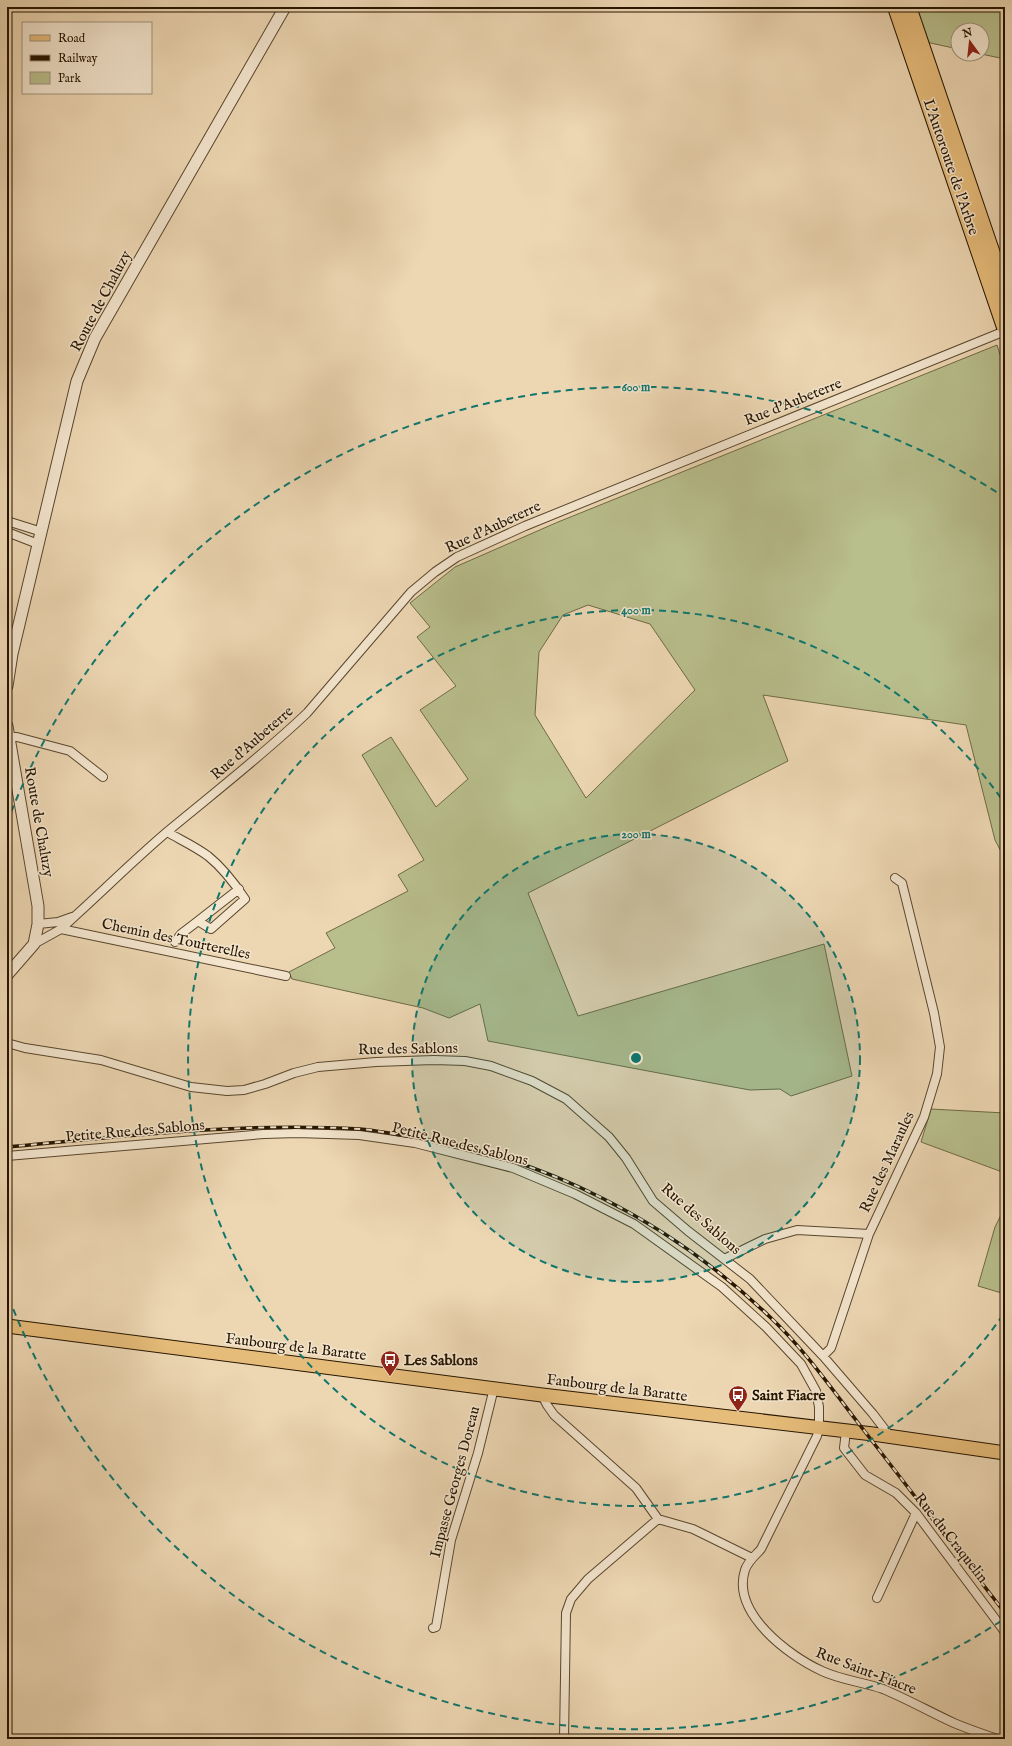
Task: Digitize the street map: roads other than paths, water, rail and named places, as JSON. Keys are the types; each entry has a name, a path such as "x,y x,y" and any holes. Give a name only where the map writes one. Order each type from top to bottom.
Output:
{"highway":[{"name":"L'Autoroute de l'Arbre","path":"896,7 1005,327"},
{"name":"L'Autoroute de l'Arbre","path":"908,7 1005,292"}],"main road":[{"name":"Faubourg de la Baratte","path":"7,1326 542,1395 887,1436 1005,1453"}],"street":[{"name":"Route de Chaluzy","path":"7,686 8,670 77,381 95,338 285,7"},
{"name":"Rue d'Aubeterre","path":"34,944 61,929 167,832 289,731 307,713 411,592 435,572 457,557 525,526 1005,331"},
{"path":"7,521 42,532"},
{"path":"7,532 38,544"},
{"name":"Route de Chaluzy","path":"8,732 38,906 38,924 34,944"},
{"path":"8,732 17,738 70,751 103,777"},
{"path":"167,832 208,856 239,889 245,899 210,929 198,921"},
{"name":"Rue des Maraules","path":"823,1356 831,1348 869,1234 924,1117 937,1074 940,1047 934,1013 902,883 895,878"},
{"path":"175,942 181,934 239,889"},
{"name":"Rue d'Aubeterre","path":"38,924 58,922 75,916"},
{"name":"Chemin des Tourterelles","path":"61,929 286,976"},
{"path":"7,975 34,944"},
{"name":"Rue des Sablons","path":"7,1043 25,1048 101,1060 191,1087 227,1091 244,1090 294,1073 325,1066 434,1060 465,1061 491,1066 532,1081 566,1099 608,1137 626,1158 653,1201 750,1279 823,1356"},
{"name":"Petite Rue des Sablons","path":"7,1156 264,1134 297,1133 359,1135 408,1142 513,1168 575,1194 634,1224 722,1287 766,1327 801,1364 816,1391 819,1407 820,1429"},
{"path":"724,1259 765,1239 797,1230 869,1234"},
{"path":"823,1356 873,1414 887,1436"},
{"name":"Impasse Georges Doreau","path":"434,1628 436,1627 451,1540 478,1453 494,1388"},
{"path":"542,1395 547,1406 554,1415 636,1488 658,1520 693,1529 752,1558"},
{"name":"Rue Saint-Fiacre","path":"820,1429 764,1543 745,1569 743,1585 744,1595 753,1614 764,1630 804,1662 844,1680 882,1689 955,1724 997,1739"},
{"name":"Rue du Craquelin","path":"846,1431 844,1448 865,1475 896,1493 916,1513 1005,1632"},
{"path":"877,1598 916,1513"},
{"path":"564,1739 566,1613 571,1599 588,1579 658,1520"}],"railway":[{"path":"7,1147 183,1131 272,1127 360,1129 458,1146 508,1159 556,1177 603,1198 648,1224 691,1252 732,1283 783,1330 817,1369 1005,1613"}],"place":[{"name":"Les Sablons","path":"390,1377"},
{"name":"Saint Fiacre","path":"738,1412"}]}
